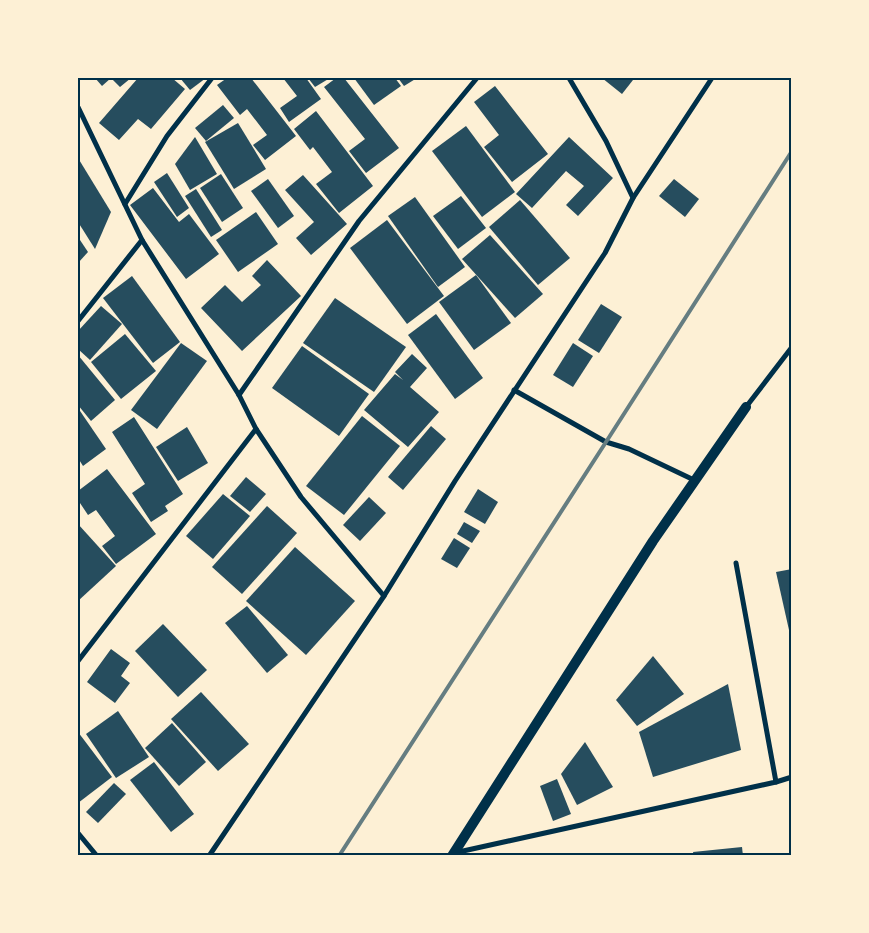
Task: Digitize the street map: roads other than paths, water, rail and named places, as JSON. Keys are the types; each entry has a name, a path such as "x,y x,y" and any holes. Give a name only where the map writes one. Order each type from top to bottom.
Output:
{"main road":[{"path":"452,854 694,480 746,407"}],"street":[{"path":"124,204 167,136 212,78"},
{"path":"238,395 359,222 478,78"},
{"path":"569,78 606,141 633,198"},
{"path":"208,856 384,596 514,390 605,253 633,198 712,78"},
{"path":"78,107 142,240 238,395 256,429 301,497 384,596"},
{"path":"78,321 142,240"},
{"path":"746,407 792,347"},
{"path":"514,390 606,442 628,449 694,480"},
{"path":"78,661 256,429"},
{"path":"736,563 776,782"},
{"path":"452,854 792,777"},
{"path":"78,833 97,856"}],"railway":[{"path":"339,856 792,151"}]}
